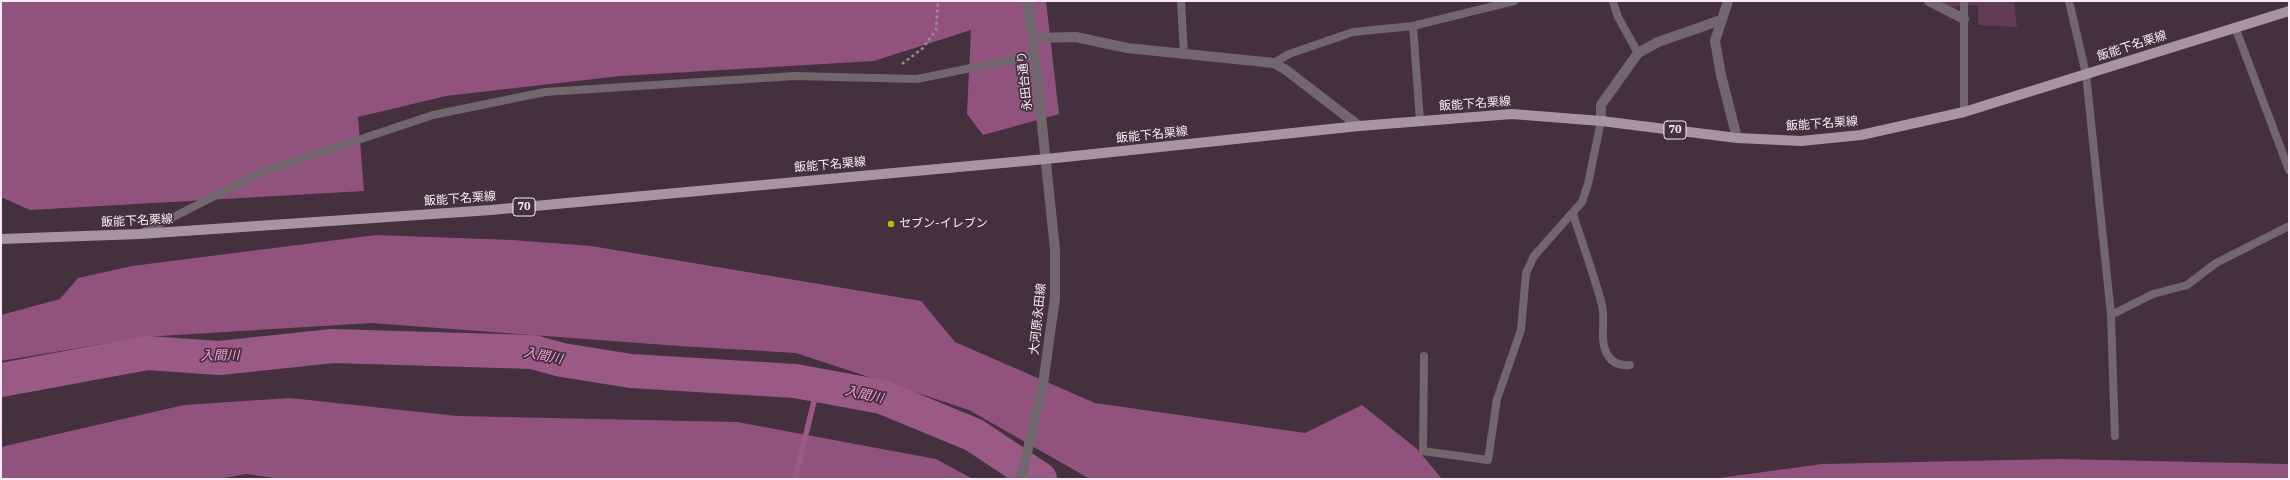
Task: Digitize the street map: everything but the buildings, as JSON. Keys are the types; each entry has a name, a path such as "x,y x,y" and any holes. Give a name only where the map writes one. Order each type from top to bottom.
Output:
{"main road":[{"name":"飯能下名栗線","path":"1,239 140,234 491,210 1046,160 1359,126 1512,114 1601,121 1737,138 1801,141 1861,135 1964,112 2289,11"}],"street":[{"name":"永田台通り","path":"1027,1 1033,38 1046,160"},
{"path":"1728,1 1715,41 1721,75 1737,138"},
{"path":"1929,1 1964,19"},
{"path":"1601,121 1602,105 1638,53 1658,42 1721,20"},
{"path":"1033,38 1076,37 1127,48 1274,63 1286,70 1359,126"},
{"name":"大河原永田線","path":"1021,479 1043,384 1055,298 1055,250 1046,160"}],"lane":[{"path":"1181,1 1184,55"},
{"path":"1274,63 1289,54 1353,32 1413,26 1514,1"},
{"path":"1613,1 1624,30 1638,53"},
{"path":"1964,1 1964,112"},
{"path":"2069,1 2086,74 2111,315 2115,436"},
{"path":"1413,26 1420,121"},
{"path":"2235,27 2289,170"},
{"path":"140,234 262,172 433,115 538,94 795,76 917,79 1035,55"},
{"path":"1424,356 1423,451 1488,460 1498,399 1521,330 1526,273 1534,256 1573,214 1582,202 1588,184 1601,121"},
{"path":"1573,214 1603,307 1604,345 1607,353 1612,361 1621,366 1630,365"},
{"path":"2111,315 2153,294 2187,285 2216,263 2289,226"}],"path":[{"path":"901,65 923,48 936,30 938,1"}],"shaded area":[{"path":"1,1 1046,1 1059,114 983,135 967,114 971,30 874,61 620,76 446,96 358,117 364,191 30,210 1,197"},
{"path":"1939,1 2014,1 2017,27 1978,25 1978,5 1952,7"},
{"path":"376,235 512,240 591,246 921,301 955,342 1095,403 1305,433 1362,405 1417,449 1442,479 1090,479 969,410 796,353 679,346 371,323 144,337 1,361 1,315 60,299 78,278 132,266"},
{"path":"290,398 457,416 737,422 936,459 973,479 281,479 246,474 219,479 1,479 1,447 184,405"},
{"path":"2059,459 2289,464 2289,479 1712,479 1822,464"}],"waterway":[{"name":"入間川","path":"1,380 147,353 219,358 333,346 533,352 562,360 631,371 795,381 882,397 974,435 1040,479"},
{"path":"795,479 818,385"}],"place":[{"name":"セブン-イレブン","path":"891,224"}]}
